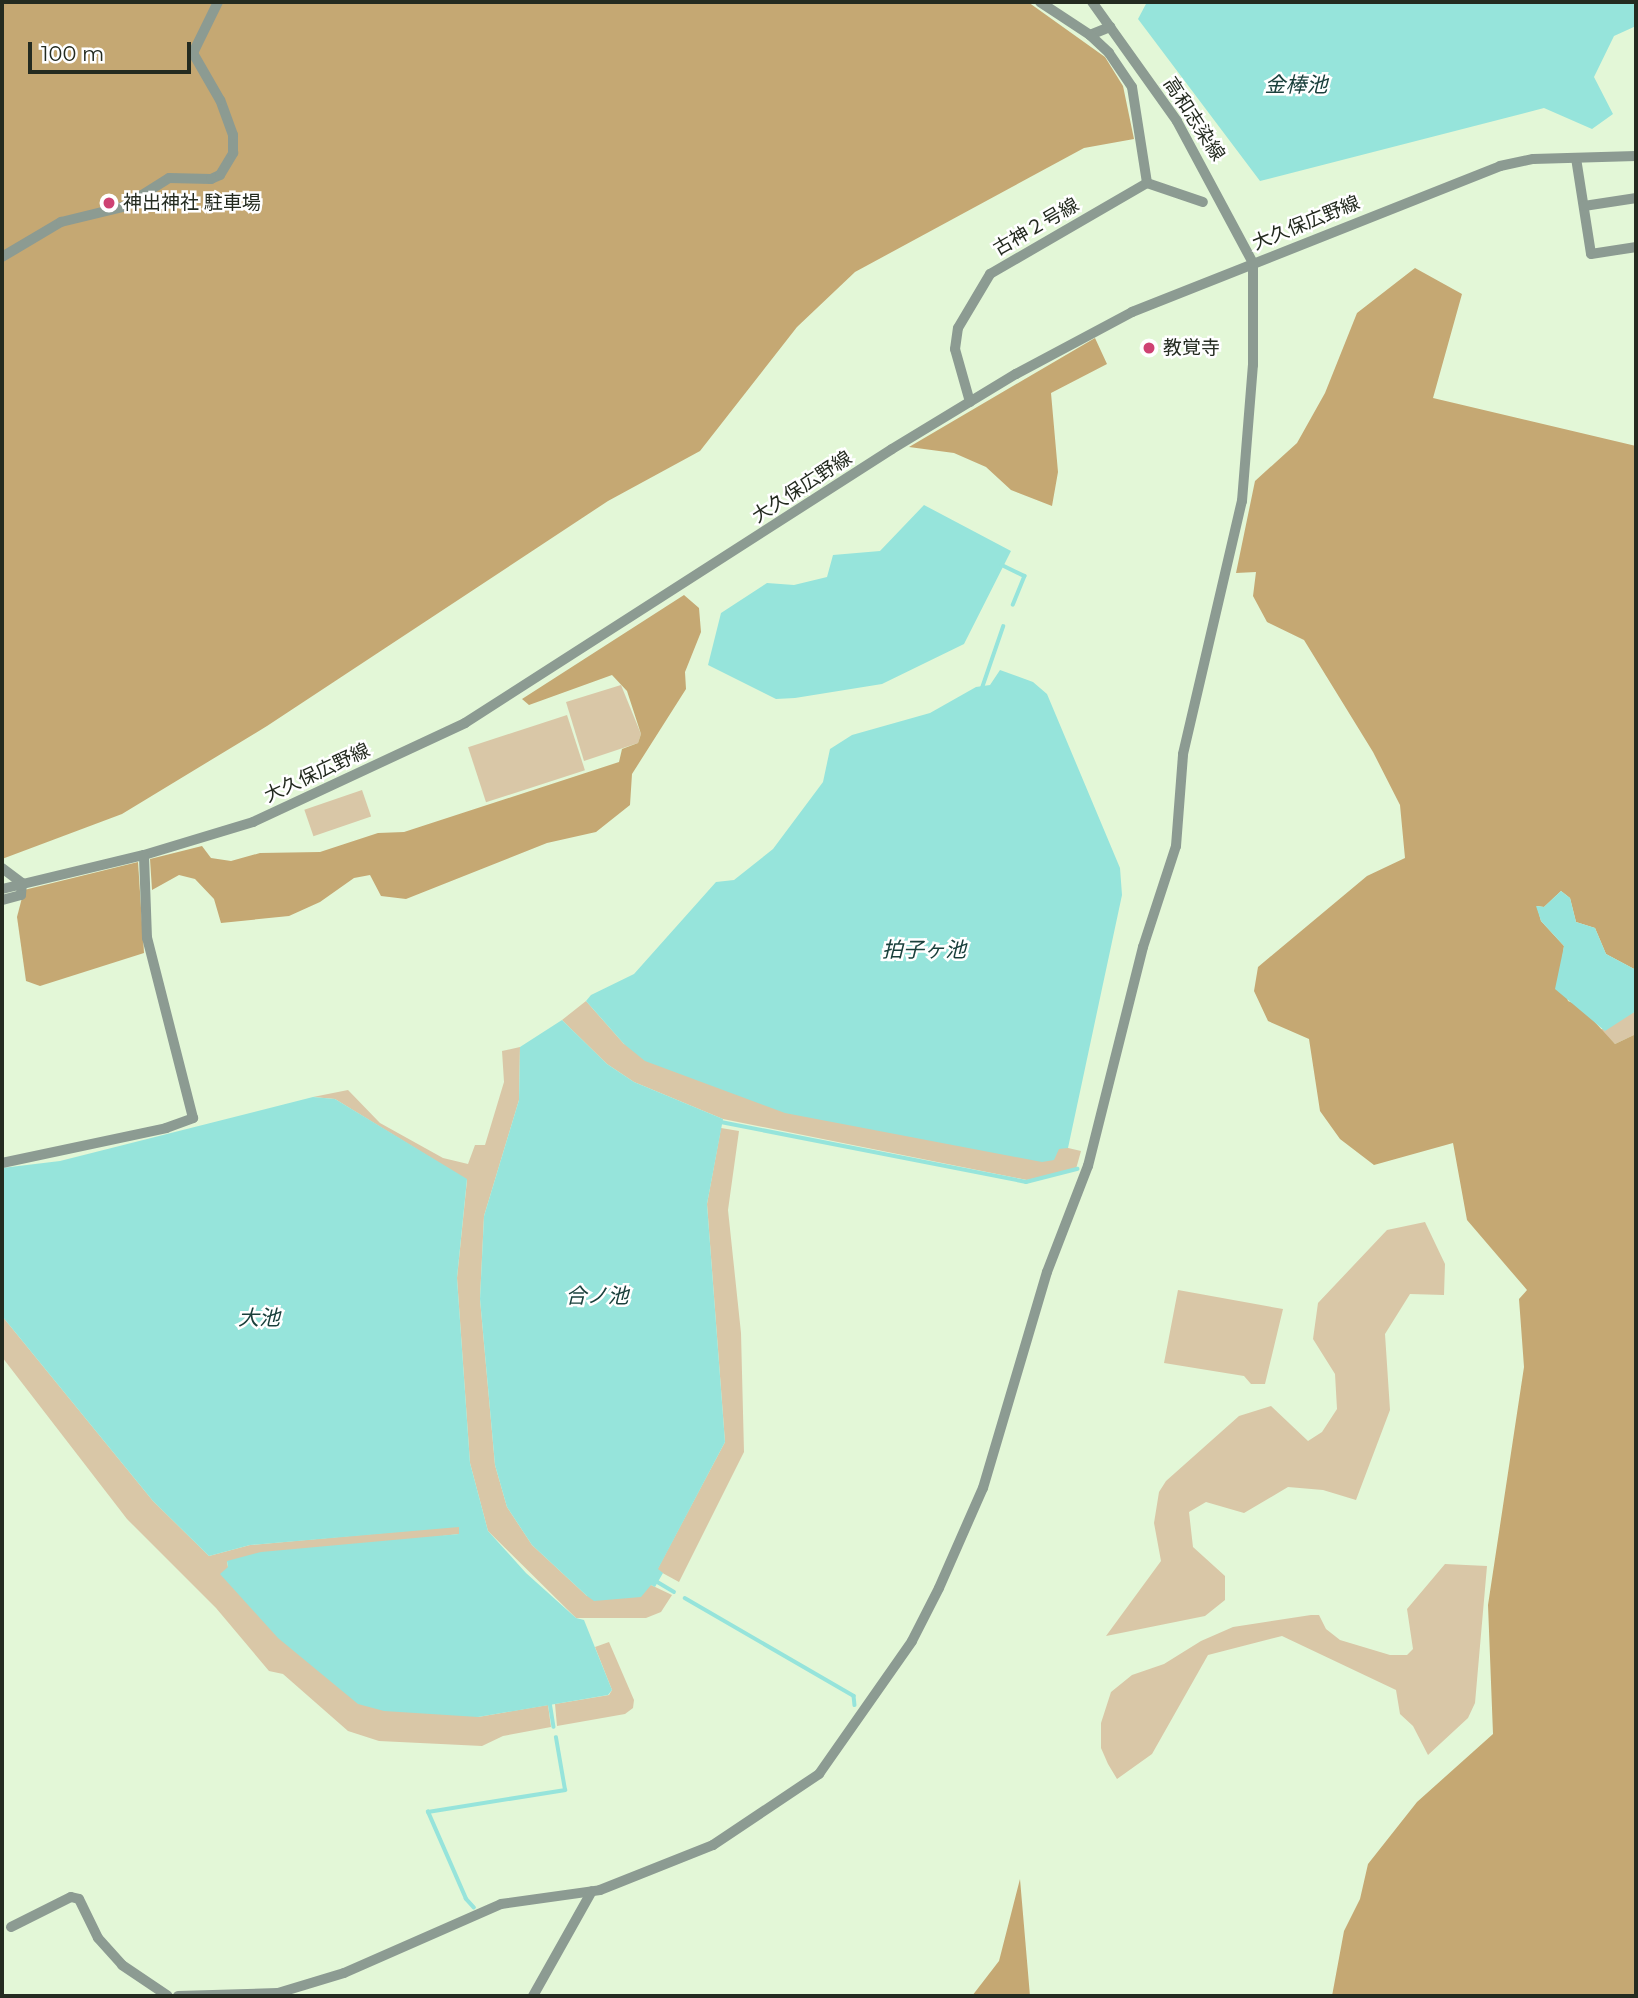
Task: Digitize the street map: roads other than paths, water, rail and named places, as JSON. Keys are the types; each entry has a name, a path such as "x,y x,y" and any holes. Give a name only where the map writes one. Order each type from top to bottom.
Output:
{"street":[{"path":"2,257 61,222 123,206 169,178 211,179 220,175 233,153 233,135 220,100 194,53 218,2"},
{"path":"1040,2 1090,35 1109,53 1132,88 1147,183 1203,202"},
{"name":"高和志染線","path":"1092,2 1177,121 1253,263"},
{"path":"1090,35 1110,27"},
{"name":"大久保広野線","path":"2,888 144,855 253,822 465,723 970,402 1132,312 1500,166 1533,159 1636,156"},
{"path":"1576,158 1591,254 1636,247"},
{"name":"古神２号線","path":"970,402 955,349 958,328 990,274 1147,183"},
{"path":"1584,206 1636,198"},
{"path":"178,1996 277,1995 344,1973 501,1904 592,1891 713,1845 819,1774 912,1642 983,1488 1044,1284 1088,1166 1143,947 1176,846 1183,754 1242,501 1253,365 1253,263"},
{"path":"2,1163 154,1131 194,1118 147,938 144,855"},
{"path":"2,868 22,883 21,895 2,900"},
{"path":"533,1996 592,1891"},
{"path":"10,1927 71,1897 79,1899 98,1938 122,1965 168,1996"}],"water":[{"name":"金棒池","path":"1147,2 1636,2 1636,26 1614,36 1594,77 1613,114 1592,129 1544,108 1260,181 1138,19"},
{"path":"924,505 1011,551 964,644 882,684 795,698 776,699 708,665 721,613 767,583 794,585 827,577 833,555 880,551"},
{"name":"拍子ヶ池","path":"1000,670 1033,682 1047,694 1120,868 1122,895 1068,1148 1059,1149 1054,1160 1042,1162 785,1113 645,1061 624,1044 586,1001 591,995 634,974 716,882 734,880 773,849 823,782 830,749 852,735 930,713 976,687 990,685"},
{"path":"1561,891 1570,898 1576,922 1595,928 1606,954 1636,970 1636,1011 1605,1031 1555,989 1564,946 1541,921 1536,906 1544,907"},
{"name":"合ノ池","path":"562,1020 607,1064 634,1082 723,1119 707,1204 725,1442 658,1569 663,1573 655,1587 651,1585 641,1597 594,1601 587,1596 532,1545 507,1507 495,1465 480,1299 484,1216 519,1100 520,1047"},
{"name":"大池","path":"313,1097 335,1099 467,1179 457,1278 470,1463 488,1531 526,1573 576,1618 584,1620 612,1690 608,1695 478,1717 384,1711 358,1704 278,1638 220,1574 228,1567 227,1561 261,1552 459,1534 459,1527 250,1545 209,1556 153,1501 2,1316 2,1168 60,1161"}],"waterway":[{"path":"1002,565 1025,576 1013,605"},
{"path":"982,688 1003,627"},
{"path":"721,1122 1026,1182 1077,1169"},
{"path":"656,1581 674,1592"},
{"path":"685,1598 854,1696 855,1705"},
{"path":"550,1702 554,1727"},
{"path":"474,1908 466,1899 428,1812 565,1790 556,1738"}],"place":[{"name":"神出神社 駐車場","path":"109,203"},
{"name":"教覚寺","path":"1149,348"}]}
